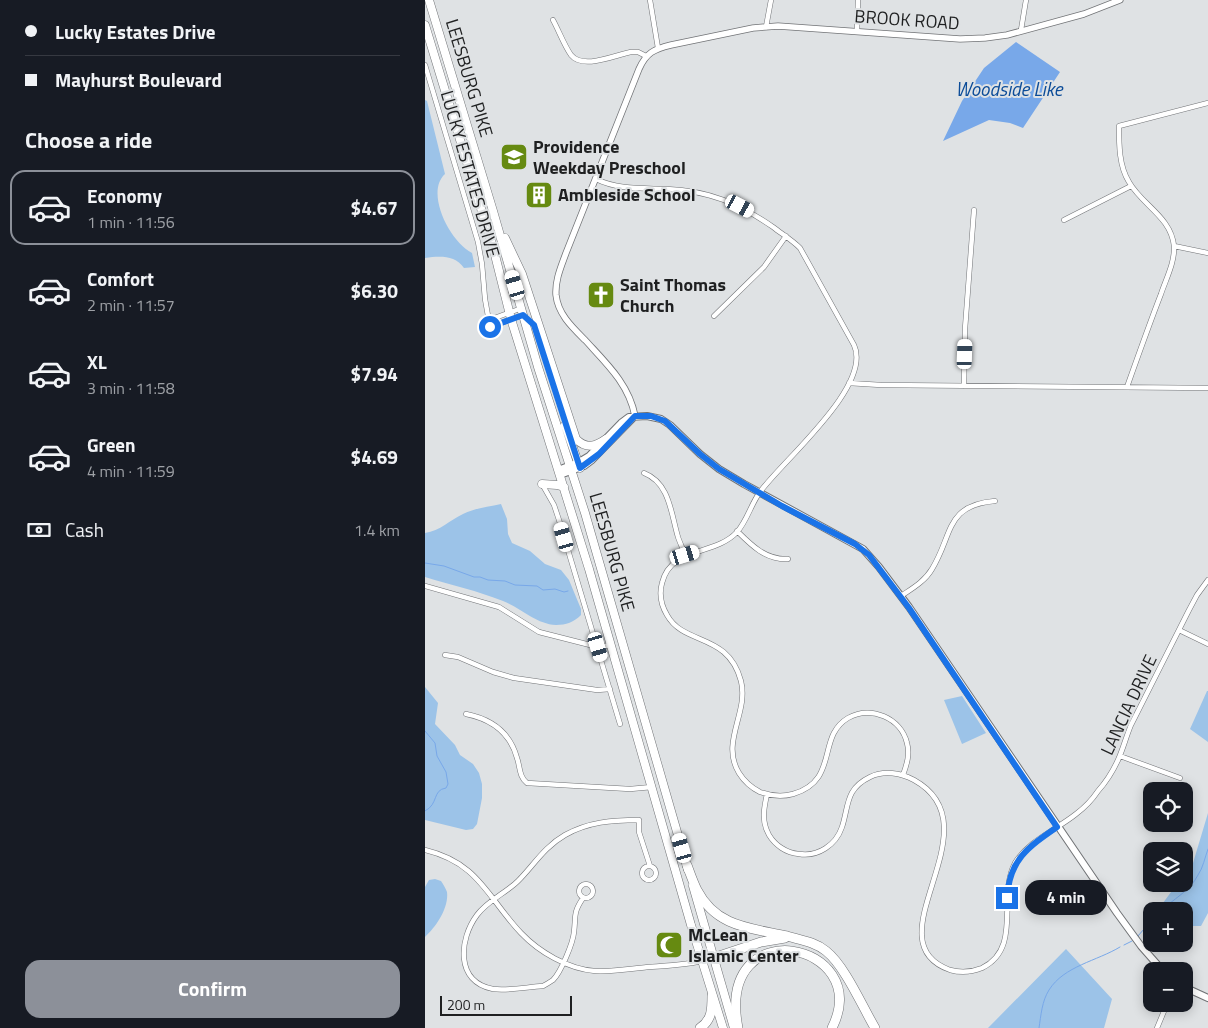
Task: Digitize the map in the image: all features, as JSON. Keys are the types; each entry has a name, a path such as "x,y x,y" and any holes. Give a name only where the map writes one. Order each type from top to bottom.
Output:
{"highway":[{"name":"LEESBURG PIKE","path":"429,0 538,366 575,467 713,958 736,1028"},
{"path":"425,3 428,14 437,25"},
{"name":"LEESBURG PIKE","path":"425,25 494,251 510,315 564,487 712,996 723,1028"},
{"path":"493,211 522,274 576,439 581,444 588,446 598,444 606,439"},
{"path":"542,484 564,487"},
{"path":"687,865 703,900 722,919 737,925 809,942 821,947 835,959 875,1028"},
{"path":"702,961 767,940 795,938"},
{"path":"736,1028 735,996 743,974 759,958 773,952 786,950 809,955 819,961 831,974 837,988 838,998 837,1012 832,1028"},
{"path":"700,1028 706,1023 711,1014 712,996"}],"main road":[{"path":"559,472 575,467 599,454 635,416"},
{"path":"575,467 627,419 635,416 651,416 665,421 709,461 759,493 863,549 879,566 901,596 1057,827 1117,913 1155,962"},
{"path":"1193,991 1208,998"}],"street":[{"path":"650,0 658,48"},
{"path":"766,27 771,0"},
{"path":"857,31 858,0"},
{"path":"1021,30 1026,0"},
{"name":"BROOK ROAD","path":"635,416 632,402 623,383 565,319 556,294 559,272 638,70 646,56 658,48 766,27 974,39 997,37 1091,12 1120,0"},
{"path":"553,20 570,53 580,62 590,62 631,52 638,52 646,56"},
{"name":"LUCKY ESTATES DRIVE","path":"425,65 477,242 482,264 490,327 510,315"},
{"path":"425,88 431,86"},
{"path":"1127,387 1169,270 1174,246 1170,232 1164,222 1131,186 1125,175 1121,160 1119,126 1208,103"},
{"path":"596,179 613,186 691,191 717,197 751,212 787,236 803,253 856,349 858,358 849,383 831,414 759,493 737,531 731,538 718,545 685,555 670,568 663,580 661,593 663,608 669,619 677,627 719,648 734,665 740,679 743,695 741,711 732,742 733,757 738,771 747,783 759,791 767,794 789,795 803,790 815,781 826,763 829,745 834,733 843,722 859,714 881,714 893,721 902,730 909,750 903,775 883,773 870,777 858,786 847,803 843,823 838,835 830,845 812,854 799,854 786,850 771,838 764,819 767,794"},
{"path":"1064,220 1131,186"},
{"path":"963,386 965,330 975,210"},
{"path":"714,316 764,267 787,236"},
{"path":"1174,246 1208,254"},
{"name":"LUCKY ESTATES DRIVE","path":"489,320 522,311"},
{"path":"849,383 881,385 1208,388"},
{"path":"644,473 658,482 666,495 678,538 685,555"},
{"path":"542,484 553,505 620,724"},
{"path":"901,596 928,575 957,517 973,505 995,501"},
{"path":"737,531 765,555 788,559"},
{"name":"LANCIA DRIVE","path":"903,775 920,784 931,794 940,808 944,821 944,846 922,920 921,933 928,952 937,962 949,970 963,972 976,970 989,964 998,954 1007,934 1007,888 1015,864 1026,850 1075,815 1091,800 1107,779 1120,756 1130,728 1179,630 1197,595 1208,580"},
{"path":"425,586 499,607 539,632 598,647 611,646"},
{"path":"1179,630 1208,644"},
{"path":"445,655 458,657 493,672 514,678 597,690 610,689"},
{"path":"466,714 488,720 504,733 515,752 522,777 527,783 630,789 652,787"},
{"path":"1120,756 1180,778"},
{"path":"583,898 574,914 574,932 563,962 555,978 543,986 487,987 469,973 465,965 463,953 465,942 478,913 518,881 552,843 581,828 606,821 639,820 639,832 650,866"},
{"path":"425,850 442,855 471,871 521,933 550,956 563,962 578,967 600,970 702,961"},
{"path":"1157,1028 1164,1012"}],"shaded area":[{"path":"425,100 427,101 445,174 439,182 438,192 442,216 455,238 472,253 475,267 464,268 456,261 447,257 425,258"},
{"path":"501,504 507,519 508,534 512,543 530,551 545,564 561,570 569,580 581,609 581,615 576,620 570,623 549,624 535,619 503,601 425,577 425,533 440,528 468,512"},
{"path":"425,687 438,703 435,724 455,745 460,755 473,764 479,773 482,784 482,798 477,824 473,829 466,830 425,820"},
{"path":"1208,691 1208,742 1190,729"},
{"path":"962,696 986,733 962,744 944,700"},
{"path":"1208,813 1208,913 1201,926 1193,926 1193,902 1164,902 1171,892 1193,892 1193,863"},
{"path":"435,879 442,882 447,892 446,904 441,917 425,937 425,887 429,880"},
{"path":"1066,949 1112,999 1104,1028 988,1028"}],"water":[{"name":"Woodside Like","path":"1016,42 1060,72 1023,128 1010,123 989,120 943,141 962,101 984,68"}],"waterway":[{"path":"425,563 444,566 488,580 505,581 515,585 537,586 543,590 568,591"},
{"path":"425,731 435,743 437,756 446,772 448,784 446,788 439,791 432,805 425,811"},
{"path":"1172,902 1195,881 1208,849"},
{"path":"1138,936 1143,930"},
{"path":"1124,945 1132,941"},
{"path":"1039,1028 1045,999 1055,982 1081,965 1120,947"}],"place":[{"name":"Providence Weekday Preschool","path":"514,157"},
{"name":"Ambleside School","path":"539,195"},
{"name":"Saint Thomas Church","path":"601,295"},
{"name":"McLean Islamic Center","path":"669,945"}],"route":[{"path":"490,327 523,315 534,325 580,468 599,454 635,416 656,417 665,421 719,469 782,506 847,539 863,549 879,566 1057,827 1020,856 1009,879 1007,898"}]}
